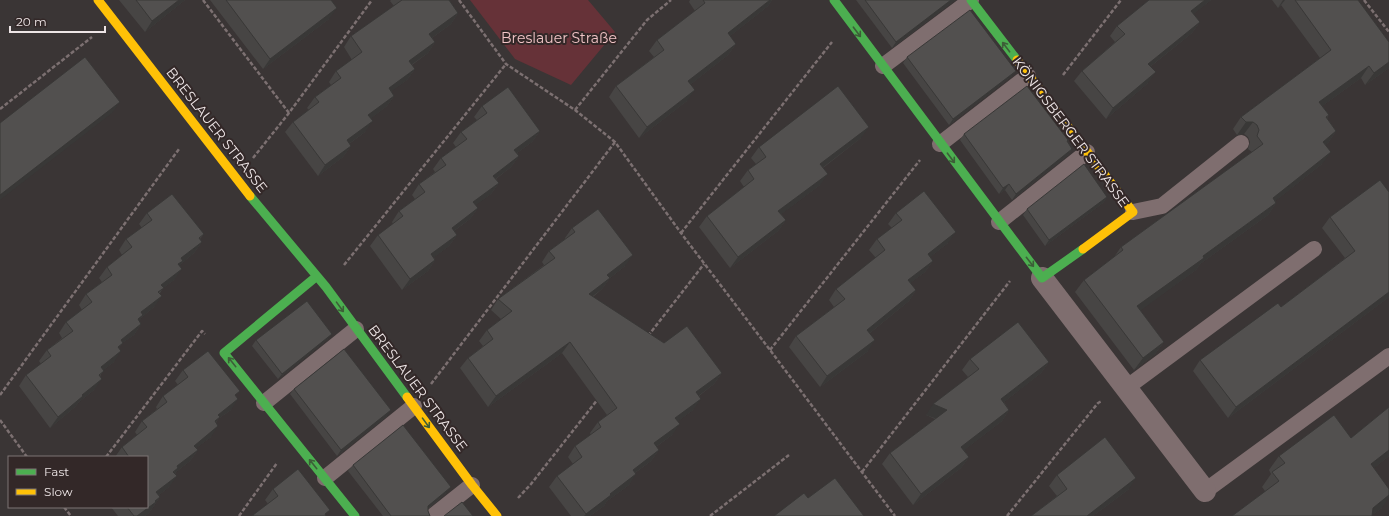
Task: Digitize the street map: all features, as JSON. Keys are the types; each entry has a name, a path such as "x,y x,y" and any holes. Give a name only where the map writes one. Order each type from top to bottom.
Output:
{"street":[{"name":"BRESLAUER STRASSE","path":"98,0 236,180 326,287 472,485 497,516"},
{"path":"834,0 940,144 1205,491"},
{"name":"KÖNIGSBERGER STRASSE","path":"971,0 1133,212 1042,278"},
{"path":"317,276 224,353 355,516"}],"lane":[{"path":"883,66 971,0"},
{"path":"940,144 1028,76"},
{"path":"1133,212 1162,206 1241,143"},
{"path":"999,222 1087,152"},
{"path":"1126,388 1314,249"},
{"path":"264,403 356,329"},
{"path":"1205,491 1389,356"},
{"path":"325,478 414,406"},
{"path":"433,516 472,485"}],"path":[{"path":"203,0 289,113"},
{"path":"236,180 289,113 372,0"},
{"path":"459,0 506,64 575,110 614,142 704,264 895,516"},
{"path":"575,110 647,20 671,0"},
{"path":"1045,98 1121,0"},
{"path":"1364,0 1389,32"},
{"path":"0,109 113,20"},
{"path":"681,233 849,21"},
{"path":"326,287 506,64"},
{"path":"0,394 196,126"},
{"path":"414,406 614,142"},
{"path":"770,350 920,159 940,144"},
{"path":"862,472 1027,259"},
{"path":"647,337 704,264"},
{"path":"107,456 202,331 224,353"},
{"path":"1007,516 1098,403 1126,388"},
{"path":"517,500 599,399"},
{"path":"0,420 27,456"},
{"path":"239,516 294,440"},
{"path":"710,516 790,455"},
{"path":"66,508 71,516"}],"green space":[{"name":"Breslauer Straße","path":"470,0 588,0 615,32 571,85 515,59"}],"building":[{"path":"136,0 179,0 152,21"},
{"path":"226,0 331,0 337,8 270,59"},
{"path":"402,0 449,0 458,13 429,34 435,42 409,61 415,69 389,88 394,96 368,115 373,121 347,140 351,146 325,165 293,122 319,102 315,97 341,78 336,71 362,52 351,36"},
{"path":"703,0 770,0 728,33 736,44 688,81 695,90 647,127 616,86 664,50 657,40 705,3"},
{"path":"865,0 951,0 896,42"},
{"path":"1149,0 1205,0 1191,11 1200,22 1148,64 1156,72 1113,108 1082,71 1125,34 1117,26"},
{"path":"1295,0 1358,0 1389,42 1389,62 1374,73 1369,66 1319,102 1329,115 1326,117 1336,131 1323,142 1331,152 1273,198 1276,203 1203,256 1204,258 1137,306 1164,342 1143,358 1084,280 1123,250 1121,247 1263,144 1257,136 1259,130 1257,125 1253,122 1246,122 1241,117 1331,50"},
{"path":"970,10 1016,71 953,119 907,57"},
{"path":"85,57 120,102 0,195 0,123"},
{"path":"838,86 869,127 820,164 828,174 778,211 786,220 738,257 707,216 754,179 748,170 766,157 759,147"},
{"path":"1027,86 1068,140 1067,141 1072,149 1016,194 1009,184 1003,188 964,134"},
{"path":"508,87 540,131 514,150 519,156 493,176 499,183 473,202 478,208 452,228 457,235 431,254 435,260 410,279 378,235 403,216 399,211 425,192 419,184 446,165 441,158 467,139 461,132 487,113 482,106"},
{"path":"1084,164 1107,197 1049,240 1027,209"},
{"path":"1380,180 1389,192 1389,292 1236,407 1200,360 1278,303 1281,307 1355,251 1330,217"},
{"path":"924,191 956,232 928,254 933,261 908,280 916,290 867,330 875,340 827,376 796,336 845,299 836,289 885,250 877,239 902,220 896,213"},
{"path":"172,194 204,234 199,238 202,242 181,258 183,261 178,264 182,269 161,285 164,288 158,292 162,296 141,312 143,315 138,319 141,324 121,340 123,343 118,347 121,351 101,367 104,371 99,375 102,379 58,417 26,375 51,356 47,350 73,331 66,322 92,302 86,294 112,275 107,267 132,247 126,239 152,220 147,213"},
{"path":"598,209 633,255 607,275 610,278 589,294 664,343 687,326 722,373 696,392 701,399 675,418 680,424 654,443 659,450 633,470 636,474 586,514 557,476 582,457 575,446 601,427 598,422 617,408 570,342 496,396 468,358 493,339 487,330 512,311 498,299 555,258 549,251 575,232 572,228"},
{"path":"307,301 332,334 282,374 256,340"},
{"path":"1018,322 1049,362 1001,399 1009,410 961,447 969,457 921,494 890,453 947,410 933,404 979,369 970,359"},
{"path":"344,349 391,410 341,450 294,389"},
{"path":"208,351 240,391 235,395 238,399 218,415 220,417 215,421 218,426 194,446 198,450 177,466 178,468 173,472 177,476 156,492 160,497 148,508 148,456 128,456 122,447 147,427 142,421 167,402 163,396 188,377 183,370"},
{"path":"1389,407 1389,450 1371,464 1389,489 1389,495 1373,508 1372,516 1232,516 1279,481 1272,472 1285,463 1279,456 1334,415 1351,438"},
{"path":"403,425 451,487 428,506 430,516 391,516 353,465"},
{"path":"1105,437 1136,478 1087,516 1031,516 1067,489 1057,475"},
{"path":"298,469 330,510 325,514 326,516 253,516 278,496 273,489"},
{"path":"835,478 864,516 774,516 804,493 808,498"},
{"path":"462,502 473,516 444,516"},
{"path":"128,508 148,508 137,516 134,516"}],"traffic: fast":[{"path":"834,0 1042,278 1083,249"},
{"path":"971,0 1017,60"},
{"path":"250,196 326,287 407,397"},
{"path":"317,276 224,353 355,516"}],"traffic: slow":[{"path":"98,0 250,196"},
{"path":"1017,60 1133,212 1083,249"},
{"path":"407,397 472,485 497,516"}]}
